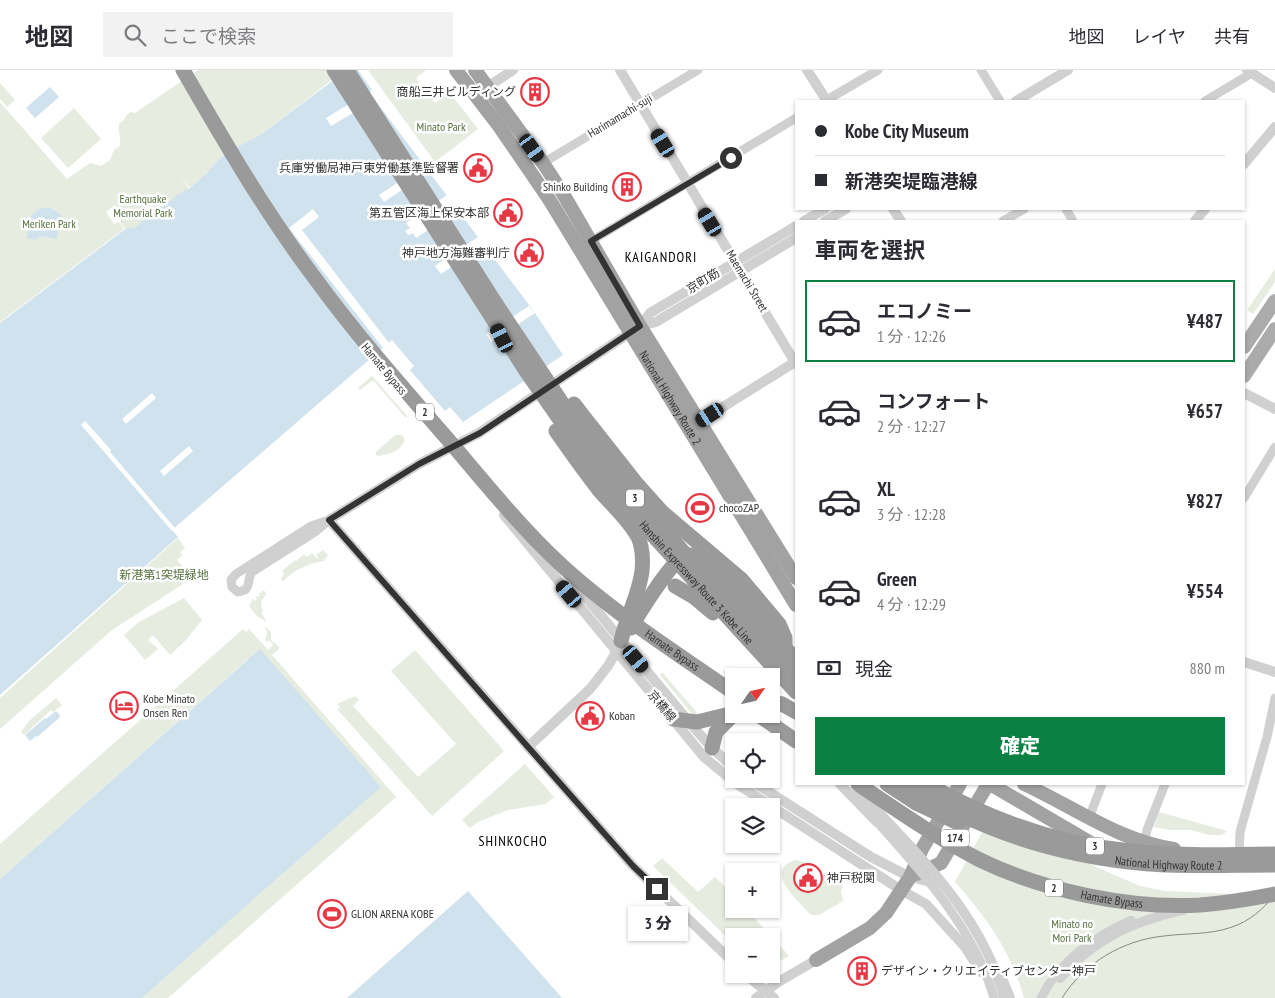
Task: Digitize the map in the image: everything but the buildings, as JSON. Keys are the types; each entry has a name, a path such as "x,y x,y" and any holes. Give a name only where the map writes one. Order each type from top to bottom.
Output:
{"highway":[{"name":"Hamate Bypass","path":"180,70 252,193 310,278 361,342 510,517 552,560 602,604 725,701"},
{"name":"Hamate Bypass","path":"184,70 240,168 274,221 313,276 363,340 512,514 555,559 584,584 657,640 725,700"},
{"name":"Hanshin Expressway Route 3 Kobe Line","path":"334,70 491,306 607,464 699,570 795,691"},
{"name":"Hanshin Expressway Route 3 Kobe Line","path":"347,70 491,306"},
{"name":"National Highway Route 2","path":"456,70 522,159 635,330 699,422 795,576"},
{"name":"National Highway Route 2","path":"474,70 543,162 591,241 635,330 795,603"},
{"name":"3","path":"491,306 517,367 556,431 584,471 633,530 641,545 642,571 639,585 619,646"},
{"name":"3","path":"491,306 650,499 674,523 719,559 736,584 795,659"},
{"name":"3","path":"619,646 651,596 676,563 683,557 691,555 700,557 736,584 775,619 783,632 786,644 784,658 780,665 783,676"},
{"path":"675,586 694,597 716,615 783,676"},
{"path":"780,704 795,711"},
{"path":"672,719 697,722 725,709"},
{"path":"712,748 716,732 725,719"},
{"path":"771,723 795,742"},
{"path":"773,723 795,736"},
{"name":"Hamate Bypass","path":"860,785 946,842 1020,877 1060,889 1100,898 1166,905 1275,894"},
{"name":"Hamate Bypass","path":"866,785 948,838 983,857 1021,873 1060,886 1101,895 1166,900 1217,901 1275,889"},
{"name":"3","path":"889,785 916,803 957,823 988,833 1098,858 1149,864 1275,867"},
{"name":"3","path":"908,785 949,808 1020,839"},
{"name":"3","path":"930,785 976,809 1014,825 1092,846 1169,854 1275,854"},
{"name":"174","path":"816,960 875,924 886,913 910,877 922,849 959,785"},
{"name":"174","path":"910,877 940,863 988,785"},
{"name":"National Highway Route 2","path":"991,785 1080,838 1131,858 1156,864 1189,867 1239,869 1275,867"},
{"name":"National Highway Route 2","path":"1028,785 1045,790 1115,832 1144,843 1183,850 1275,849"}],"main road":[{"path":"1245,346 1275,301"},
{"path":"1245,374 1275,329"}],"street":[{"path":"475,96 513,70"},
{"name":"Maemachi Street","path":"620,70 735,262 792,348"},
{"name":"Harimamachi-suji","path":"543,162 698,70"},
{"path":"807,70 825,100"},
{"path":"828,100 878,70"},
{"path":"981,70 999,100"},
{"path":"1018,100 1068,70"},
{"path":"1207,100 1249,72 1275,88"},
{"path":"591,241 795,119"},
{"path":"1245,163 1275,128"},
{"path":"806,220 823,210"},
{"path":"827,220 844,210"},
{"path":"1005,220 1022,210"},
{"path":"1196,220 1204,210"},
{"name":"京町筋","path":"635,330 650,313 795,227"},
{"name":"京町筋","path":"635,330 656,322 795,239"},
{"path":"329,520 311,526 236,574 231,580 232,587 238,592 245,590 252,572 314,532 329,520 385,484 448,448 480,433 635,330"},
{"path":"699,422 795,364"},
{"path":"1245,394 1275,409"},
{"name":"京橋線","path":"460,443 619,646 672,719 704,757 734,782 926,904 965,947 977,964 993,998"},
{"path":"1245,495 1275,447"},
{"name":"京橋線","path":"448,448 619,646 697,722 712,748 725,760"},
{"path":"329,520 633,866 725,954"},
{"path":"528,747 590,690 604,673 619,646"},
{"path":"1245,662 1275,672"},
{"path":"1239,869 1240,832 1267,737 1275,698"},
{"path":"841,785 877,822 926,878 978,957 993,998"},
{"path":"850,785 922,859 960,906 980,938 995,968 1004,998"},
{"path":"1089,818 1102,785"},
{"path":"1144,843 1146,830 1165,785"},
{"path":"763,788 871,857 910,877 935,883 945,891 988,951 1010,998"},
{"path":"1041,998 1056,974 1077,952 1104,933 1131,920 1159,910 1217,901"},
{"path":"1047,998 1060,978 1081,955 1092,946 1120,930 1161,915 1217,901"},
{"path":"756,998 816,960"},
{"path":"756,983 774,998"}],"green space":[{"name":"Meriken Park","path":"198,70 327,70 333,79 260,135 220,158 190,188 179,173 192,193 131,237 120,222 122,213 115,205 106,212 114,224 119,222 124,229 0,322 0,102 67,179 90,163 101,166 110,160 114,150 120,146 119,124 126,116 130,112 135,113"},
{"name":"Minato Park","path":"368,70 426,70 416,78 435,103 450,93 478,129 435,162"},
{"path":"0,83 15,100 7,107 0,99"},
{"path":"74,108 101,139 68,168 41,138"},
{"path":"1275,269 1275,282 1253,314 1247,310"},
{"path":"372,376 407,417 373,380 360,390 358,388"},
{"path":"395,435 402,435 405,440 403,444 397,450 390,453 376,455 376,452"},
{"name":"新港第1突堤緑地","path":"178,538 185,548 180,552 182,555 177,560 189,574 183,584 112,630 0,729 0,698"},
{"path":"323,550 328,555 324,561 310,564 295,571 283,581 281,579 284,574 282,571 295,560 304,554 307,557 312,553 317,559 316,555"},
{"path":"264,590 266,594 261,602 263,611 261,613 265,621 257,616 249,606 253,599 255,601 256,597 260,596 259,594"},
{"path":"184,598 202,620 185,641 170,655 153,635 148,640 158,649 145,660 124,635 139,622"},
{"path":"266,627 271,632 271,640 280,648 272,655 396,797 168,998 142,998 368,798 247,660 0,879 0,844 243,629 246,632 249,629 268,650 273,645 269,640 267,642 265,640"},
{"path":"415,650 504,751 432,816 338,710 340,707 337,704 355,696 359,700 353,706 418,777 456,744 391,671"},
{"path":"662,672 698,714 692,714 660,675"},
{"path":"56,698 62,705 53,712 51,710 24,735 21,732 29,721"},
{"path":"525,764 554,797 546,804 508,810 478,822 470,828 462,820"},
{"name":"Minato no Mori Park","path":"993,812 1096,867 1140,886 1165,891 1275,896 1275,998 1024,998 1019,981 997,936 955,882"},
{"path":"1159,812 1227,831 1222,835 1209,835 1191,830 1171,830 1154,827"},
{"path":"662,858 698,892 715,877 725,887 725,918 754,918 764,928 725,928 725,935 653,866"},
{"path":"795,860 804,862 822,875 824,873 843,886 841,891 843,901 819,915 811,915 792,894 782,879 782,871 786,865"},
{"path":"780,946 789,956 780,961"}],"water":[{"path":"347,70 358,70 372,90 375,100 535,313 563,355 463,422 450,407 445,411 410,370 414,366 392,340 172,530 178,537 0,695 0,323 124,230 134,228 176,195 190,188 220,158 260,135"},
{"path":"50,87 59,97 35,118 26,108"},
{"path":"43,208 51,208 61,215 57,239 41,236 35,240 27,238 31,216"},
{"path":"260,649 381,787 142,998 0,998 0,879"},
{"path":"56,711 60,715 59,718 30,741 25,735"},
{"path":"468,891 562,998 347,998"}],"pier":[{"path":"372,90 375,100 331,126 326,118"},
{"path":"424,165 429,172 384,202 379,195"},
{"path":"447,195 458,210 416,238 413,233 408,235 405,231 410,228 406,223"},
{"path":"313,209 319,217 302,230 389,343 383,348 289,228"},
{"path":"478,237 484,245 441,274 435,266"},
{"path":"529,306 535,313 491,342 486,334"},
{"path":"152,393 156,398 126,424 122,419"},
{"path":"85,421 175,528 172,531 81,425"},
{"path":"189,446 193,451 164,476 160,471"}],"tram line":[{"path":"1062,998 1081,974 1106,955 1120,948 1149,938 1224,930 1256,914 1275,895"}],"place":[{"name":"商船三井ビルディング","path":"535,92"},
{"name":"兵庫労働局神戸東労働基準監督署","path":"478,168"},
{"name":"Shinko Building","path":"627,187"},
{"name":"第五管区海上保安本部","path":"508,213"},
{"name":"神戸地方海難審判庁","path":"529,253"},
{"name":"chocoZAP","path":"700,508"},
{"name":"Kobe Minato Onsen Ren","path":"124,706"},
{"name":"Koban","path":"590,716"},
{"name":"神戸税関","path":"808,878"},
{"name":"GLION ARENA KOBE","path":"332,914"},
{"name":"デザイン・クリエイティブセンター神戸","path":"862,971"}],"district":[{"name":"KAIGANDORI","path":"661,257"},
{"name":"SHINKOCHO","path":"513,841"}],"route":[{"path":"657,889 633,866 329,520 419,464 480,433 640,326 591,241 731,158"}],"park label":[{"name":"Earthquake Memorial Park","path":"143,206"}]}
